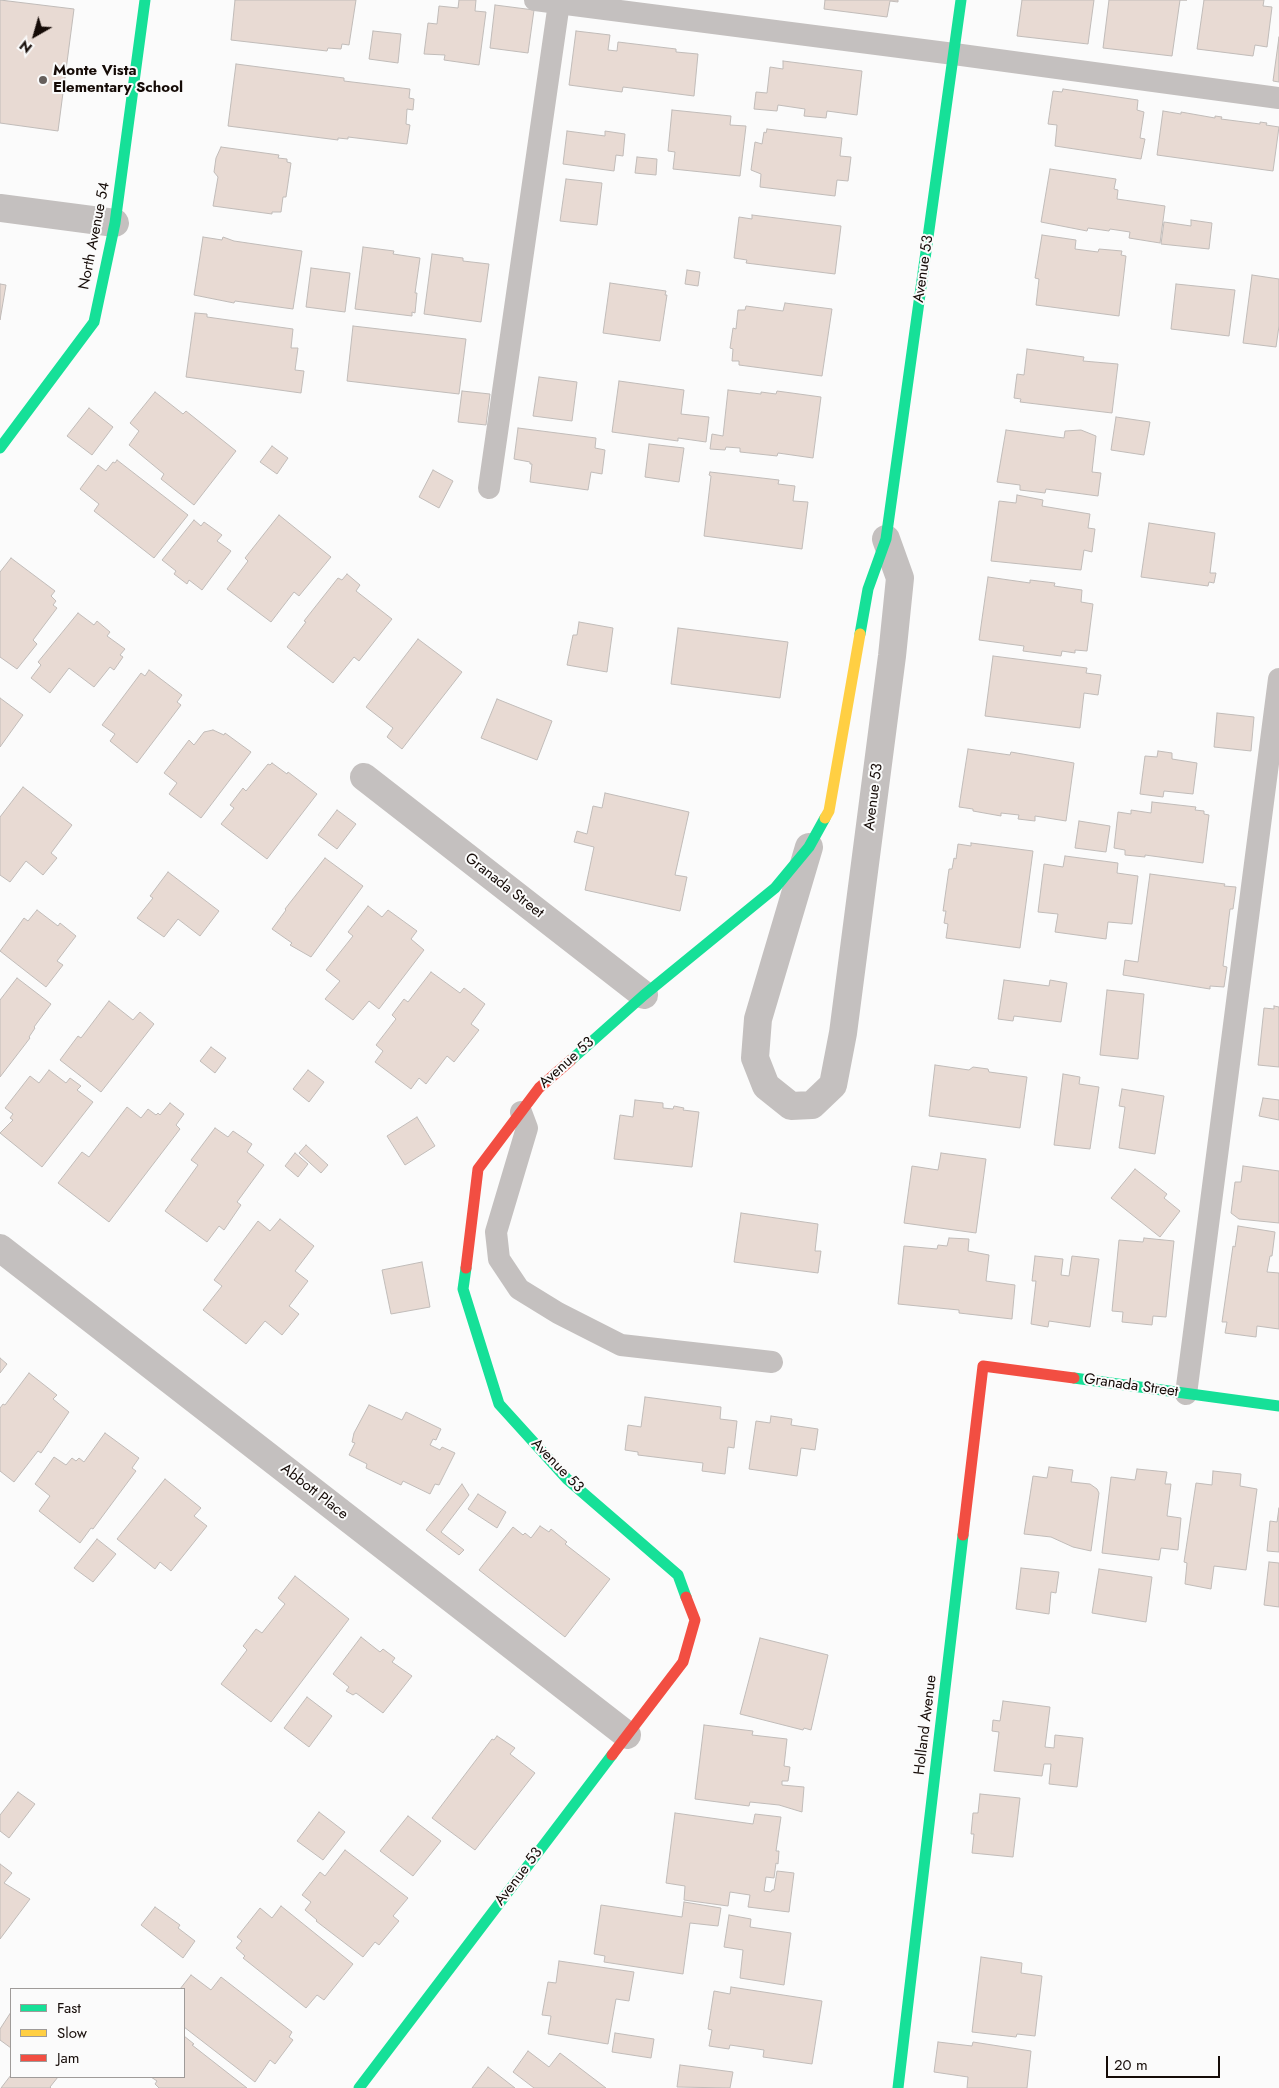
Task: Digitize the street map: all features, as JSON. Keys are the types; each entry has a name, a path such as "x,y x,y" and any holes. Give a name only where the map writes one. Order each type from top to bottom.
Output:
{"street":[{"name":"North Avenue 54","path":"0,448 94,322 116,223 145,0"},
{"name":"Avenue 53","path":"359,2088 683,1662 695,1620 678,1575 567,1479 499,1404 463,1289 478,1169 539,1088 644,995 775,888 809,847 829,811 868,589 886,539 961,0"},
{"path":"0,208 116,223"},
{"name":"Avenue 53","path":"809,847 758,1019 754,1058 766,1086 791,1106 812,1106 833,1084 843,1033 892,656 900,578 886,539"},
{"name":"Granada Street","path":"364,777 644,995"},
{"name":"Abbott Place","path":"0,1248 627,1735"},
{"name":"Granada Street","path":"983,1366 1279,1406"},
{"name":"Holland Avenue","path":"898,2088 983,1366"}],"lane":[{"path":"534,0 1279,98"},
{"path":"489,488 559,3"},
{"path":"1186,1394 1279,679"},
{"path":"521,1112 527,1128 496,1232 499,1259 520,1289 558,1313 621,1345 772,1362"}],"building":[{"path":"0,0 74,9 58,131 0,123"},
{"path":"235,0 356,0 349,45 342,44 341,49 328,48 327,51 231,40"},
{"path":"459,0 476,0 475,11 486,12 479,65 444,60 445,55 424,54 428,23 437,24 439,6 458,8"},
{"path":"825,0 898,0 898,2 890,1 887,17 824,9"},
{"path":"1022,0 1094,0 1088,44 1017,36"},
{"path":"1109,0 1180,0 1172,56 1103,48"},
{"path":"1204,0 1264,0 1263,6 1272,7 1267,47 1255,45 1253,56 1197,49"},
{"path":"495,5 534,10 528,53 490,48"},
{"path":"373,31 401,34 398,63 369,59"},
{"path":"576,31 610,35 608,50 617,51 618,42 676,49 676,52 698,54 694,96 623,87 622,92 569,85"},
{"path":"1279,37 1279,82 1273,81"},
{"path":"783,61 862,71 857,115 827,111 826,118 804,116 805,109 778,105 777,111 754,109 756,92 767,93 770,67 783,69"},
{"path":"236,64 344,78 344,81 410,89 409,98 414,99 413,110 407,109 406,124 410,125 407,144 348,137 348,139 338,138 338,140 228,126"},
{"path":"1063,89 1138,100 1137,110 1144,112 1140,138 1145,139 1141,159 1055,146 1057,125 1048,124 1053,91 1062,92"},
{"path":"672,110 731,116 730,125 746,126 740,176 673,169 675,152 668,151"},
{"path":"1163,111 1215,118 1215,116 1222,117 1221,119 1260,124 1260,122 1279,127 1273,171 1157,155"},
{"path":"767,129 842,138 840,156 851,157 848,181 837,180 835,196 760,187 761,174 751,170 755,142 762,144 764,132 766,133"},
{"path":"567,131 605,136 605,131 625,134 623,156 616,155 614,171 563,164"},
{"path":"221,147 279,155 278,158 287,159 287,162 291,163 286,197 283,197 281,212 272,212 272,214 213,206 218,177 214,172 216,158"},
{"path":"637,157 657,159 656,175 635,173"},
{"path":"1050,169 1116,179 1114,189 1118,190 1117,199 1165,206 1160,243 1129,238 1130,232 1088,228 1087,231 1041,222"},
{"path":"566,179 602,183 597,225 560,221"},
{"path":"752,215 841,226 835,274 746,263 747,260 734,258 739,217 752,219"},
{"path":"1191,220 1212,223 1209,249 1161,244 1164,222 1191,226"},
{"path":"1042,235 1076,240 1075,249 1098,252 1099,249 1122,251 1121,255 1126,256 1119,316 1036,305 1039,279 1035,278"},
{"path":"203,237 222,240 223,237 234,241 302,251 293,309 235,301 234,303 194,295"},
{"path":"363,247 394,251 393,254 420,258 415,293 417,293 415,313 412,312 412,316 355,309"},
{"path":"432,254 463,258 463,261 489,264 481,322 424,314"},
{"path":"311,268 350,273 345,312 306,307"},
{"path":"687,270 700,272 698,286 685,284"},
{"path":"1252,275 1279,279 1279,326 1276,347 1243,343"},
{"path":"610,283 666,291 660,341 603,333"},
{"path":"0,284 6,285 0,320"},
{"path":"1176,284 1235,290 1229,336 1171,329"},
{"path":"785,303 832,309 822,376 739,365 739,361 732,361 733,349 730,348 733,328 736,329 738,310 745,310 746,306 783,311"},
{"path":"195,313 207,314 207,317 293,329 291,348 298,348 295,370 304,371 301,393 186,377"},
{"path":"353,326 466,339 459,394 347,381"},
{"path":"1027,349 1084,357 1083,361 1118,364 1112,413 1020,402 1021,399 1014,398 1017,374 1024,375"},
{"path":"539,377 577,382 572,421 533,416"},
{"path":"619,381 684,390 681,414 709,417 706,442 678,438 678,441 612,432"},
{"path":"728,390 761,394 761,392 776,394 777,391 821,397 813,458 778,453 777,456 740,452 740,448 710,449 712,434 723,436"},
{"path":"462,391 490,394 486,425 458,422"},
{"path":"155,392 183,414 186,411 236,451 194,505 161,479 164,474 129,445 139,431 130,423"},
{"path":"89,408 113,427 92,455 67,436"},
{"path":"1116,417 1150,422 1144,455 1111,450"},
{"path":"518,428 596,438 595,448 605,450 602,474 591,472 588,490 530,482 532,464 514,459"},
{"path":"1006,430 1064,438 1065,431 1081,430 1096,436 1092,472 1101,473 1098,496 1046,489 1045,493 1020,490 1020,485 997,482"},
{"path":"649,444 684,448 679,482 645,477"},
{"path":"272,446 288,458 277,474 260,462"},
{"path":"117,460 188,515 154,558 94,511 99,504 80,489 98,465 106,471"},
{"path":"433,470 453,481 439,508 419,497"},
{"path":"710,472 779,480 778,484 795,486 793,501 808,502 802,549 704,536"},
{"path":"1017,495 1043,500 1042,506 1090,514 1088,528 1095,529 1092,552 1084,550 1081,570 991,561 999,501 1016,503"},
{"path":"279,515 331,557 299,596 294,592 271,622 227,589 248,561 245,558"},
{"path":"194,520 201,526 204,522 222,535 217,541 231,551 202,590 189,580 187,584 174,574 176,571 162,560"},
{"path":"1149,523 1215,533 1210,573 1216,573 1214,583 1209,582 1208,586 1141,577"},
{"path":"11,558 55,591 51,596 56,601 53,605 57,608 33,640 37,644 17,669 0,657 0,572"},
{"path":"347,574 360,585 356,591 392,619 359,661 354,657 333,683 287,647 306,622 304,621 338,578 342,580"},
{"path":"988,577 1030,583 1030,580 1055,583 1054,586 1082,590 1081,602 1093,604 1087,651 1075,650 1075,653 1062,651 1061,656 1023,651 1024,646 979,640"},
{"path":"78,613 94,625 97,621 110,632 107,636 125,649 120,655 123,657 114,670 110,667 94,687 69,668 50,693 31,678 41,665 38,662"},
{"path":"579,622 613,628 607,672 567,665 573,635 577,635"},
{"path":"678,628 788,642 780,698 671,684"},
{"path":"418,639 462,672 402,749 387,737 393,728 366,707"},
{"path":"993,656 1087,668 1086,673 1101,675 1098,695 1084,693 1080,728 985,716"},
{"path":"149,670 182,695 177,702 181,705 137,763 110,741 115,734 102,725 141,673 145,676"},
{"path":"0,698 23,715 0,747"},
{"path":"497,699 552,721 537,760 481,738"},
{"path":"1217,713 1254,717 1251,751 1214,747"},
{"path":"213,730 224,735 225,733 251,752 201,818 169,794 177,783 164,773 189,740 194,745 204,732"},
{"path":"968,749 1010,755 1011,752 1074,763 1066,821 1035,816 1035,821 1018,819 1019,815 1001,813 1001,816 959,807"},
{"path":"1158,751 1172,753 1172,759 1197,763 1193,794 1164,791 1163,797 1140,794 1145,756 1157,757"},
{"path":"272,763 287,774 288,772 317,794 267,859 221,824 234,808 230,805 243,788 246,791 268,764"},
{"path":"23,787 72,825 51,853 57,858 43,875 26,861 10,882 0,875 0,817"},
{"path":"605,793 689,812 675,875 687,877 680,911 585,890 594,847 574,842 577,831 587,834 593,806 602,808"},
{"path":"1152,802 1196,807 1195,810 1204,811 1204,814 1209,815 1203,863 1145,855 1145,857 1125,855 1125,850 1114,848 1118,812 1131,814 1131,810 1151,813"},
{"path":"337,810 356,824 337,849 318,835"},
{"path":"1079,821 1110,826 1106,852 1075,848"},
{"path":"971,843 1033,851 1020,948 946,938 948,924 944,923 946,911 943,911 949,869 952,869 954,858 956,859 958,844 971,846"},
{"path":"1065,856 1118,863 1117,873 1138,876 1132,924 1108,922 1106,939 1055,932 1058,914 1038,912 1044,864 1063,867"},
{"path":"325,858 363,886 311,957 290,945 292,943 272,929 285,909"},
{"path":"168,872 219,911 200,936 178,919 164,937 137,918 153,898 150,896"},
{"path":"1150,874 1236,887 1233,909 1230,909 1223,966 1227,967 1224,987 1210,986 1210,989 1123,975 1125,960 1138,962"},
{"path":"368,906 382,917 388,910 417,931 411,939 424,950 379,1009 369,1001 353,1020 325,999 340,981 326,970 353,936 348,932"},
{"path":"37,910 58,926 60,923 76,936 57,961 63,965 46,987 0,951 24,918 28,921"},
{"path":"431,972 460,993 464,988 485,1004 471,1024 479,1030 454,1062 447,1056 426,1084 419,1078 411,1089 375,1062 383,1051 376,1045 396,1019 392,1015 404,999 408,1002"},
{"path":"17,978 51,1004 34,1027 30,1038 0,1077 0,1000"},
{"path":"1004,980 1049,986 1050,980 1067,983 1061,1022 1014,1016 1013,1021 998,1019"},
{"path":"1107,990 1144,994 1138,1059 1100,1055"},
{"path":"109,1001 133,1020 140,1012 154,1024 101,1092 60,1060 78,1036 81,1038"},
{"path":"1274,1006 1279,1007 1279,1067 1258,1065 1264,1008 1274,1009"},
{"path":"211,1047 226,1058 215,1073 200,1061"},
{"path":"935,1065 969,1070 973,1067 988,1069 989,1072 1027,1077 1020,1128 929,1116"},
{"path":"49,1070 66,1083 70,1078 81,1086 77,1090 93,1102 42,1167 0,1133 13,1120 10,1118 13,1114 5,1108 30,1076 39,1083"},
{"path":"308,1070 324,1082 309,1102 293,1089"},
{"path":"1063,1074 1080,1077 1079,1084 1099,1087 1090,1149 1054,1145"},
{"path":"1122,1089 1164,1096 1155,1154 1119,1148 1125,1107 1119,1106"},
{"path":"1263,1098 1279,1100 1279,1120 1259,1116"},
{"path":"635,1100 663,1103 663,1108 673,1109 674,1106 684,1108 683,1110 699,1112 692,1167 614,1159 620,1115 633,1117"},
{"path":"170,1103 184,1114 176,1125 180,1129 109,1222 58,1183 82,1152 89,1157 127,1107 141,1118 148,1109 156,1115 158,1113 160,1115"},
{"path":"417,1117 435,1146 405,1165 387,1136"},
{"path":"215,1128 228,1137 233,1131 252,1144 247,1152 264,1165 237,1202 241,1205 224,1230 219,1226 207,1242 165,1211 198,1165 191,1160"},
{"path":"306,1145 328,1165 321,1173 299,1153"},
{"path":"295,1153 308,1164 298,1177 285,1166"},
{"path":"941,1153 986,1159 976,1233 904,1223 912,1166 938,1170"},
{"path":"1243,1166 1279,1171 1279,1223 1239,1219 1231,1213 1235,1182 1241,1182"},
{"path":"1135,1169 1167,1194 1164,1198 1180,1211 1160,1237 1111,1198"},
{"path":"741,1213 818,1224 815,1251 821,1251 818,1273 734,1262"},
{"path":"280,1219 314,1246 295,1271 308,1281 289,1306 299,1314 282,1335 265,1321 246,1344 203,1310 222,1286 214,1280 258,1221 270,1231"},
{"path":"1238,1226 1275,1232 1272,1256 1270,1256 1267,1272 1279,1273 1279,1329 1257,1326 1256,1337 1225,1333 1227,1322 1222,1322 1233,1246 1235,1247"},
{"path":"949,1238 969,1239 968,1251 989,1255 986,1281 1015,1285 1012,1319 959,1313 959,1310 898,1304 904,1246 937,1249 938,1245 947,1246"},
{"path":"1144,1238 1174,1241 1166,1317 1153,1316 1152,1325 1122,1322 1123,1312 1112,1311 1119,1240 1143,1242"},
{"path":"1035,1256 1063,1259 1061,1275 1069,1276 1072,1256 1099,1259 1090,1327 1049,1321 1048,1327 1031,1324 1036,1281 1032,1281"},
{"path":"422,1262 430,1307 391,1314 382,1270"},
{"path":"0,1358 7,1364 0,1373"},
{"path":"29,1373 57,1395 53,1399 69,1412 41,1453 38,1451 14,1482 0,1471 0,1408 3,1404 5,1405"},
{"path":"645,1397 721,1407 720,1419 737,1421 734,1448 728,1447 725,1474 702,1471 703,1463 638,1455 638,1452 625,1450 628,1425 641,1427"},
{"path":"369,1405 402,1420 406,1412 441,1429 436,1440 433,1439 430,1445 440,1450 442,1447 455,1453 439,1485 435,1484 430,1494 403,1481 401,1485 366,1468 367,1464 349,1455 355,1443 352,1442 354,1433"},
{"path":"771,1416 792,1419 791,1425 818,1429 815,1450 801,1448 797,1476 749,1469 756,1421 770,1423"},
{"path":"105,1433 139,1458 132,1468 136,1471 93,1529 91,1528 80,1543 39,1511 50,1496 35,1484 54,1457 66,1465 72,1458 76,1461 79,1458 84,1462"},
{"path":"1049,1467 1073,1470 1071,1482 1090,1484 1099,1493 1091,1551 1073,1547 1051,1537 1024,1534 1033,1476 1047,1478"},
{"path":"1137,1469 1167,1472 1165,1484 1171,1484 1167,1516 1181,1518 1178,1550 1161,1548 1159,1560 1102,1553 1111,1477 1135,1480"},
{"path":"1213,1471 1241,1474 1240,1486 1257,1489 1246,1570 1214,1566 1211,1589 1185,1584 1187,1563 1184,1562 1196,1483 1212,1485"},
{"path":"165,1479 201,1508 194,1516 207,1526 171,1571 160,1562 155,1569 117,1539"},
{"path":"462,1484 469,1495 441,1532 464,1550 459,1555 426,1530"},
{"path":"478,1494 506,1512 497,1528 468,1509"},
{"path":"1279,1508 1279,1552 1267,1551 1270,1521 1277,1522"},
{"path":"540,1526 549,1532 551,1529 567,1542 565,1544 610,1579 565,1637 479,1570 513,1527 523,1535 525,1533 531,1538"},
{"path":"97,1539 116,1554 93,1582 74,1568"},
{"path":"1269,1562 1279,1563 1279,1607 1264,1605"},
{"path":"1021,1568 1059,1572 1056,1593 1051,1592 1049,1614 1016,1609"},
{"path":"1099,1569 1152,1577 1146,1622 1092,1613"},
{"path":"295,1576 349,1619 271,1722 221,1684 247,1650 243,1646 256,1629 262,1633 285,1604 278,1598"},
{"path":"361,1637 380,1652 383,1649 395,1658 392,1662 412,1676 383,1713 356,1693 353,1695 346,1691 349,1687 333,1674"},
{"path":"760,1638 828,1655 811,1730 804,1728 803,1730 740,1714"},
{"path":"307,1697 332,1716 309,1747 284,1728"},
{"path":"1003,1701 1050,1707 1045,1747 1054,1748 1055,1735 1083,1738 1077,1787 1049,1784 1051,1764 1044,1764 1042,1776 994,1771 999,1732 992,1731 993,1720 1000,1721"},
{"path":"704,1725 753,1731 752,1735 787,1739 784,1766 790,1767 788,1781 782,1781 782,1785 804,1787 802,1812 779,1805 750,1802 749,1806 695,1799"},
{"path":"497,1736 515,1748 510,1754 535,1773 475,1850 432,1818 492,1739 494,1740"},
{"path":"18,1792 35,1804 9,1838 0,1831 0,1815"},
{"path":"980,1794 1020,1798 1013,1857 972,1853 974,1834 971,1834 973,1813 978,1813"},
{"path":"319,1812 345,1832 323,1860 297,1841"},
{"path":"675,1813 753,1824 755,1814 781,1817 776,1851 779,1851 778,1864 776,1863 774,1878 766,1877 764,1891 771,1892 774,1890 777,1871 794,1873 789,1912 748,1907 750,1895 730,1892 728,1906 684,1900 685,1886 666,1883"},
{"path":"408,1816 441,1841 413,1876 380,1851"},
{"path":"345,1850 408,1898 393,1916 399,1921 379,1945 375,1942 363,1957 316,1921 305,1910 311,1902 302,1895 320,1872 325,1876"},
{"path":"0,1864 12,1873 4,1883 30,1899 0,1939"},
{"path":"684,1902 721,1908 718,1926 690,1923 683,1974 604,1962 605,1956 594,1954 601,1905 682,1917"},
{"path":"281,1906 353,1964 324,2000 317,1995 306,2008 243,1958 245,1956 236,1948 242,1941 237,1937 260,1908 272,1918"},
{"path":"155,1907 180,1925 178,1928 195,1941 183,1958 141,1925"},
{"path":"729,1915 751,1919 750,1927 791,1933 784,1985 740,1978 743,1950 724,1947"},
{"path":"981,1957 1022,1963 1021,1973 1042,1976 1035,2036 1017,2034 1016,2037 972,2032"},
{"path":"559,1961 634,1972 629,2001 616,1999 608,2044 548,2034 551,2016 542,2015 548,1982 556,1983"},
{"path":"191,1975 211,1990 221,1977 292,2032 289,2037 293,2040 275,2064 270,2060 255,2082 185,2028 185,1988 181,1988"},
{"path":"731,1987 822,2001 812,2064 763,2057 764,2050 730,2045 729,2049 709,2046 712,2030 708,2029 714,1991 730,1994"},
{"path":"10,2014 10,2047 0,2040 0,2029"},
{"path":"615,2033 654,2039 651,2058 612,2052"},
{"path":"185,2037 194,2044 192,2045 247,2088 159,2088 155,2084 157,2081 152,2078 185,2078"},
{"path":"938,2042 972,2046 973,2042 1031,2051 1027,2088 967,2088 968,2077 934,2072"},
{"path":"528,2051 549,2067 560,2053 606,2088 534,2088 513,2072"},
{"path":"680,2065 733,2072 730,2088 677,2087"},
{"path":"488,2067 515,2088 472,2088"},
{"path":"10,2076 10,2078 57,2078 51,2088 1,2088"}],"traffic: fast":[{"path":"0,448 94,322 115,223 145,0"},
{"path":"860,634 868,589 886,539 961,0"},
{"path":"571,1060 644,995 775,888 809,847 825,818"},
{"path":"466,1268 463,1289 499,1404 567,1479 678,1575 686,1597"},
{"path":"1074,1378 1279,1406"},
{"path":"898,2088 963,1535"},
{"path":"359,2088 612,1755"}],"traffic: slow":[{"path":"825,818 829,811 860,634"}],"traffic: jam":[{"path":"466,1268 478,1169 539,1088 571,1060"},
{"path":"963,1535 983,1366 1074,1378"},
{"path":"612,1755 683,1662 695,1620 686,1597"}],"place":[{"name":"Monte Vista Elementary School","path":"43,80"}]}
